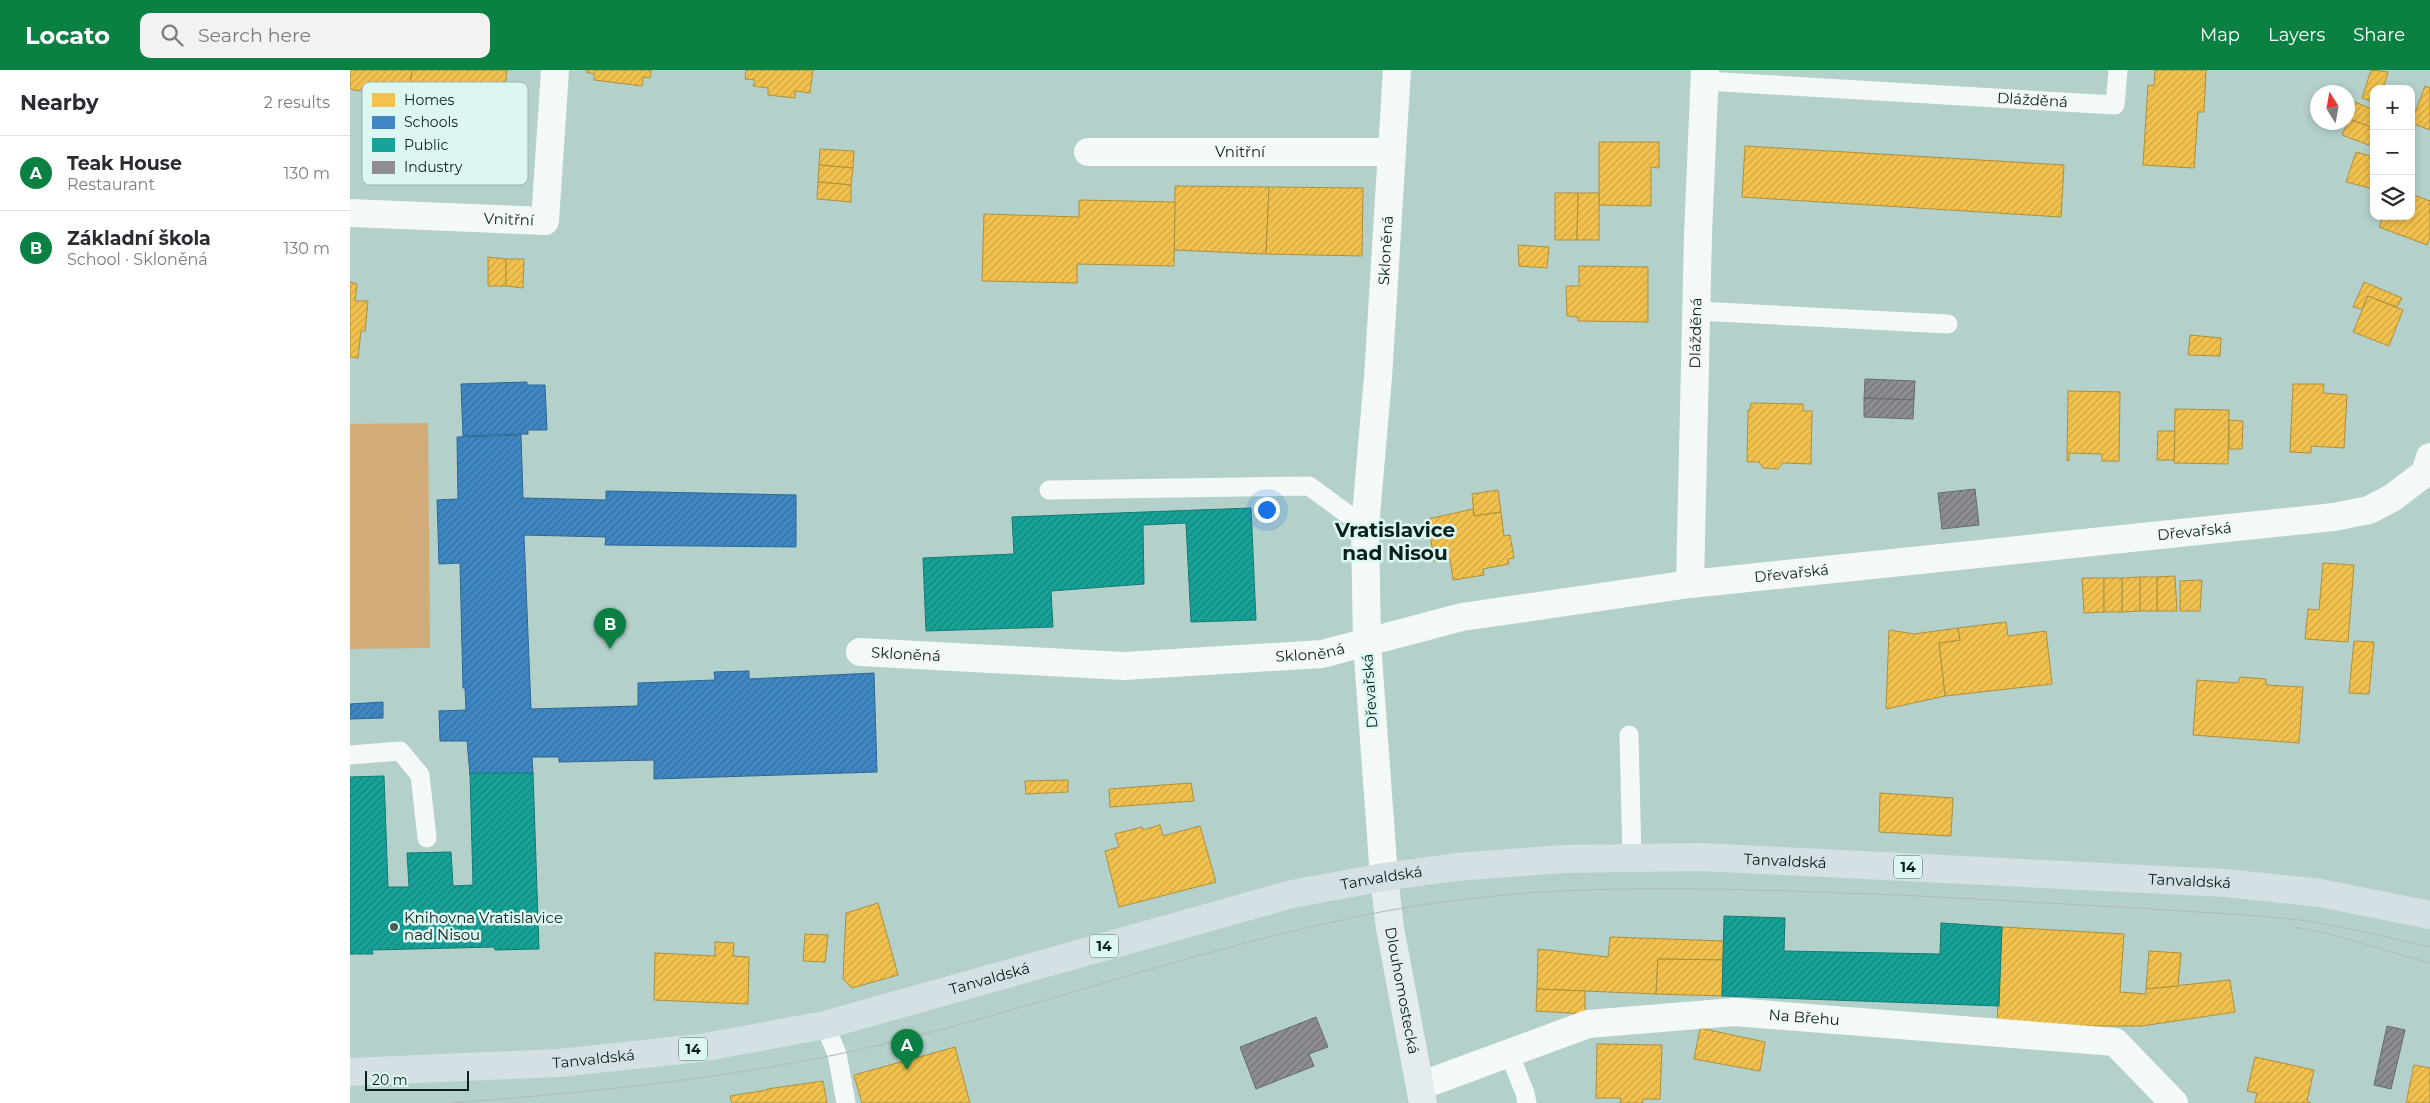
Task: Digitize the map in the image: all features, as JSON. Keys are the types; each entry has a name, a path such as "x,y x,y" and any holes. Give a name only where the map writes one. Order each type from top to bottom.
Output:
{"main road":[{"name":"Tanvaldská","path":"350,1072 559,1063 700,1048 826,1025 1292,894 1384,877 1456,867 1563,859 1701,857 2226,883 2320,893 2430,916"}],"street":[{"name":"Vnitřní","path":"350,213 545,221 555,70"},
{"name":"Skloněná","path":"860,652 1124,666 1322,654 1367,642 1365,527 1378,377 1397,70"},
{"name":"Dlážděná","path":"1690,584 1698,311 1698,234 1705,76"},
{"name":"Vnitřní","path":"1088,152 1392,152"},
{"name":"Dřevařská","path":"1384,877 1367,642 1462,617 1690,584 2334,517 2369,510 2392,498 2425,473 2430,457"},
{"name":"Dlouhomostecká","path":"1384,877 1390,928 1421,1095"},
{"name":"Na Břehu","path":"1421,1095 1509,1053 1588,1024 1734,1012 2115,1042 2174,1103"}],"lane":[{"name":"Dlážděná","path":"1705,76 2115,106 2118,70"},
{"path":"1698,311 1948,324"},
{"path":"1049,490 1309,486 1365,527"},
{"path":"1629,735 1632,857"},
{"path":"350,755 400,751 420,775 427,838"},
{"path":"826,1025 837,1054 846,1103"},
{"path":"1509,1053 1526,1093 1527,1103"}],"shaded area":[{"path":"428,423 430,648 350,649 350,424"}],"building: Homes":[{"path":"350,70 412,70 411,82 362,82 362,91 350,88"},
{"path":"412,70 507,70 505,82 411,82"},
{"path":"587,70 651,70 650,78 643,77 642,86 594,80 594,74 586,72"},
{"path":"746,70 813,70 810,93 795,91 795,98 768,95 768,88 753,86 755,80 745,79"},
{"path":"2155,70 2206,70 2204,112 2198,112 2194,168 2143,165 2148,85 2154,86"},
{"path":"2371,70 2388,72 2384,85 2370,85 2370,101 2362,98"},
{"path":"2425,86 2430,88 2430,130 2415,124 2415,112"},
{"path":"2355,102 2370,108 2370,127 2355,121"},
{"path":"2355,121 2370,127 2370,146 2342,135 2344,130 2355,130"},
{"path":"1599,142 1659,142 1659,168 1651,167 1651,206 1599,205"},
{"path":"1745,146 2064,165 2061,217 1742,197"},
{"path":"820,149 854,151 853,168 819,165"},
{"path":"2356,152 2370,156 2370,188 2346,182"},
{"path":"819,165 853,168 851,185 818,182"},
{"path":"818,182 851,185 851,202 817,199"},
{"path":"1175,186 1269,187 1266,254 1174,250"},
{"path":"1269,187 1363,188 1362,256 1266,254"},
{"path":"1555,193 1578,193 1577,240 1555,240"},
{"path":"1578,193 1599,193 1599,240 1577,240"},
{"path":"2415,195 2430,201 2430,237 2427,245 2379,227 2382,220 2415,220"},
{"path":"1079,200 1175,202 1174,266 1077,264 1077,283 982,281 984,214 1079,217"},
{"path":"1518,245 1549,247 1547,268 1519,266"},
{"path":"488,257 506,259 506,286 488,286"},
{"path":"506,259 524,259 523,288 506,286"},
{"path":"1579,266 1648,267 1648,322 1578,321 1578,317 1567,316 1566,286 1579,286"},
{"path":"350,282 357,284 355,301 368,301 365,331 361,331 358,358 350,357"},
{"path":"2364,282 2402,298 2397,307 2368,296 2362,309 2353,307"},
{"path":"2368,296 2403,310 2389,346 2353,332"},
{"path":"2190,335 2221,338 2220,356 2188,355"},
{"path":"2293,384 2324,384 2323,393 2347,395 2344,448 2311,446 2311,453 2290,452"},
{"path":"2068,391 2120,392 2119,461 2102,461 2102,454 2069,453 2069,460 2067,461"},
{"path":"1751,403 1803,404 1803,411 1812,411 1811,464 1783,463 1778,469 1763,468 1759,462 1747,462 1748,410 1750,410"},
{"path":"2175,409 2229,410 2228,464 2174,463"},
{"path":"2229,420 2243,421 2242,449 2229,449"},
{"path":"2158,431 2175,431 2174,460 2157,460"},
{"path":"1498,490 1501,512 1474,516 1472,494"},
{"path":"1473,509 1474,516 1501,512 1504,536 1510,535 1514,558 1508,559 1509,564 1483,569 1484,575 1453,580 1450,559 1434,561 1428,519"},
{"path":"2323,563 2354,565 2348,642 2305,639 2308,609 2319,610"},
{"path":"2175,576 2177,611 2157,611 2157,577"},
{"path":"2140,577 2157,577 2157,611 2140,611"},
{"path":"2140,577 2140,611 2122,612 2122,578"},
{"path":"2082,578 2104,578 2104,612 2084,613"},
{"path":"2104,578 2122,578 2122,612 2104,612"},
{"path":"2202,580 2200,611 2180,611 2180,581"},
{"path":"2006,622 2008,636 2046,631 2052,684 1945,696 1939,643 1960,640 1958,628"},
{"path":"1958,628 1960,640 1939,643 1945,696 1886,709 1889,630 1914,634"},
{"path":"2354,641 2374,642 2369,694 2349,693"},
{"path":"2240,677 2266,679 2266,685 2303,687 2299,743 2193,735 2197,680 2238,683"},
{"path":"1068,780 1068,792 1026,794 1025,781"},
{"path":"1191,783 1194,801 1110,807 1109,789"},
{"path":"1880,793 1953,798 1951,836 1879,832"},
{"path":"1160,825 1163,836 1200,826 1216,882 1119,907 1105,851 1119,847 1115,834 1142,827 1143,830"},
{"path":"878,903 898,975 852,988 843,979 846,913"},
{"path":"2002,927 2124,934 2120,992 2146,994 2146,989 2230,980 2235,1012 2142,1026 2086,1026 1997,1022"},
{"path":"805,934 828,935 825,962 803,961"},
{"path":"1610,937 1724,941 1723,960 1658,959 1656,994 1537,989 1538,949 1608,957"},
{"path":"715,942 734,943 733,956 749,957 748,1004 654,1000 655,953 715,956"},
{"path":"2149,951 2181,953 2178,986 2146,989"},
{"path":"1658,959 1723,960 1722,996 1656,994"},
{"path":"1537,989 1585,991 1585,1014 1536,1011"},
{"path":"1700,1028 1765,1042 1760,1071 1694,1059"},
{"path":"1597,1044 1662,1045 1660,1099 1643,1099 1642,1103 1620,1103 1621,1098 1596,1098"},
{"path":"955,1047 970,1103 862,1103 854,1075"},
{"path":"2255,1057 2314,1070 2307,1101 2311,1103 2255,1103 2257,1093 2247,1091"},
{"path":"2414,1065 2430,1068 2430,1103 2406,1103"},
{"path":"823,1081 827,1103 732,1103 730,1096 767,1089"}],"building: Schools":[{"path":"527,382 527,385 545,385 547,430 528,430 528,434 463,436 461,384"},
{"path":"521,435 523,498 606,500 606,491 796,495 796,547 605,545 606,537 524,535 531,709 638,706 638,683 715,680 714,672 749,671 749,679 874,673 877,772 654,779 654,760 559,762 559,757 532,757 533,774 470,775 467,741 440,741 439,711 466,710 465,688 463,688 460,563 439,564 437,500 458,499 457,437"},
{"path":"383,702 383,718 350,719 350,704"}],"building: Public":[{"path":"1251,508 1256,620 1191,622 1186,523 1143,525 1144,584 1051,591 1053,627 926,631 923,558 1014,554 1012,517"},
{"path":"470,773 533,773 539,949 495,950 494,947 372,950 373,954 350,954 350,777 384,776 388,887 409,887 407,853 451,852 453,886 473,885"},
{"path":"1724,916 1785,918 1784,951 1940,954 1941,923 2002,927 1999,1006 1722,996"}],"building: Industry":[{"path":"1865,379 1915,381 1914,400 1864,398"},
{"path":"1864,398 1914,400 1913,419 1864,417"},
{"path":"1975,489 1979,525 1942,529 1938,493"},
{"path":"1316,1017 1328,1047 1309,1054 1314,1066 1256,1089 1240,1047"},
{"path":"2387,1026 2405,1030 2391,1089 2374,1085"}],"tram line":[{"path":"450,1103 613,1089 720,1075 827,1057 943,1029 1195,957 1322,924 1386,911 1514,894 1642,889 1771,890 2056,903 2301,920 2338,926 2430,947"},
{"path":"2294,927 2326,933 2430,963"}],"place":[{"name":"Základní škola","path":"610,649"},
{"name":"Knihovna Vratislavice nad Nisou","path":"394,927"},
{"name":"Teak House","path":"907,1070"}],"district":[{"name":"Vratislavice nad Nisou","path":"1395,542"}]}
